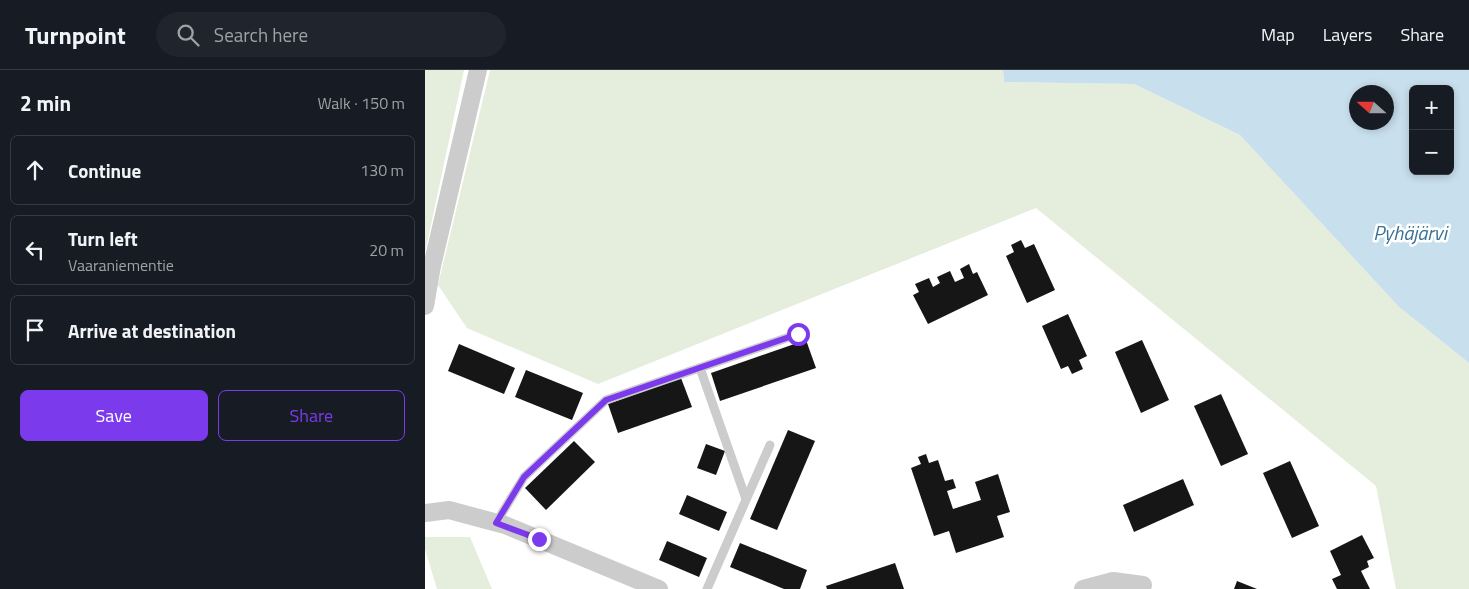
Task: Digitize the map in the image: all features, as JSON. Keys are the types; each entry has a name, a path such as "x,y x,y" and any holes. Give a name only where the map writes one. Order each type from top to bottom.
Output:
{"street":[{"path":"425,306 431,266 478,70"},
{"path":"425,513 449,510 496,523 659,589"},
{"path":"1083,589 1113,581 1143,585"}],"lane":[{"path":"496,523 524,477 606,400 798,334"},
{"path":"700,368 746,499"},
{"path":"707,589 770,445"}],"green space":[{"path":"425,70 464,70 425,253"},
{"path":"490,70 1003,70 1004,82 1134,84 1240,135 1398,306 1469,363 1469,589 1396,589 1376,486 1036,208 598,384 467,328 438,285"},
{"path":"425,537 470,537 492,589 437,589 425,549"}],"water":[{"name":"Pyhäjärvi","path":"1003,70 1469,70 1469,363 1398,306 1240,135 1134,84 1004,82"}],"building":[{"path":"1021,240 1025,248 1034,244 1055,290 1027,303 1006,256 1014,252 1011,245"},
{"path":"969,264 973,274 977,272 988,295 928,324 913,295 919,292 915,284 929,278 933,287 940,283 937,277 950,271 955,282 964,278 960,269"},
{"path":"1068,314 1087,356 1079,360 1083,369 1072,374 1068,366 1061,369 1042,326"},
{"path":"806,340 816,368 720,401 711,373"},
{"path":"1142,340 1169,400 1141,413 1115,352"},
{"path":"459,344 515,368 504,394 448,371"},
{"path":"526,370 583,393 572,420 515,397"},
{"path":"681,378 692,407 618,433 608,404"},
{"path":"1221,394 1248,454 1221,466 1194,406"},
{"path":"788,430 815,441 777,530 750,519"},
{"path":"574,441 595,462 546,510 525,488"},
{"path":"706,444 725,451 716,475 697,468"},
{"path":"926,454 929,463 938,460 945,481 953,479 956,488 947,491 953,509 981,500 975,482 998,474 1010,512 997,516 1004,537 956,553 949,531 934,536 911,468 921,464 918,457"},
{"path":"1290,461 1319,526 1292,538 1263,473"},
{"path":"1183,479 1194,505 1134,532 1123,505"},
{"path":"687,495 727,512 719,531 679,514"},
{"path":"1362,535 1374,558 1367,561 1369,567 1361,571 1370,589 1337,589 1332,579 1341,575 1330,551"},
{"path":"667,541 707,558 699,577 659,560"},
{"path":"740,543 807,570 800,589 784,589 730,567"},
{"path":"895,563 904,589 827,589 826,586"},
{"path":"1237,581 1257,589 1234,589"}],"route":[{"path":"539,539 496,523 524,477 606,400 798,334"}]}
